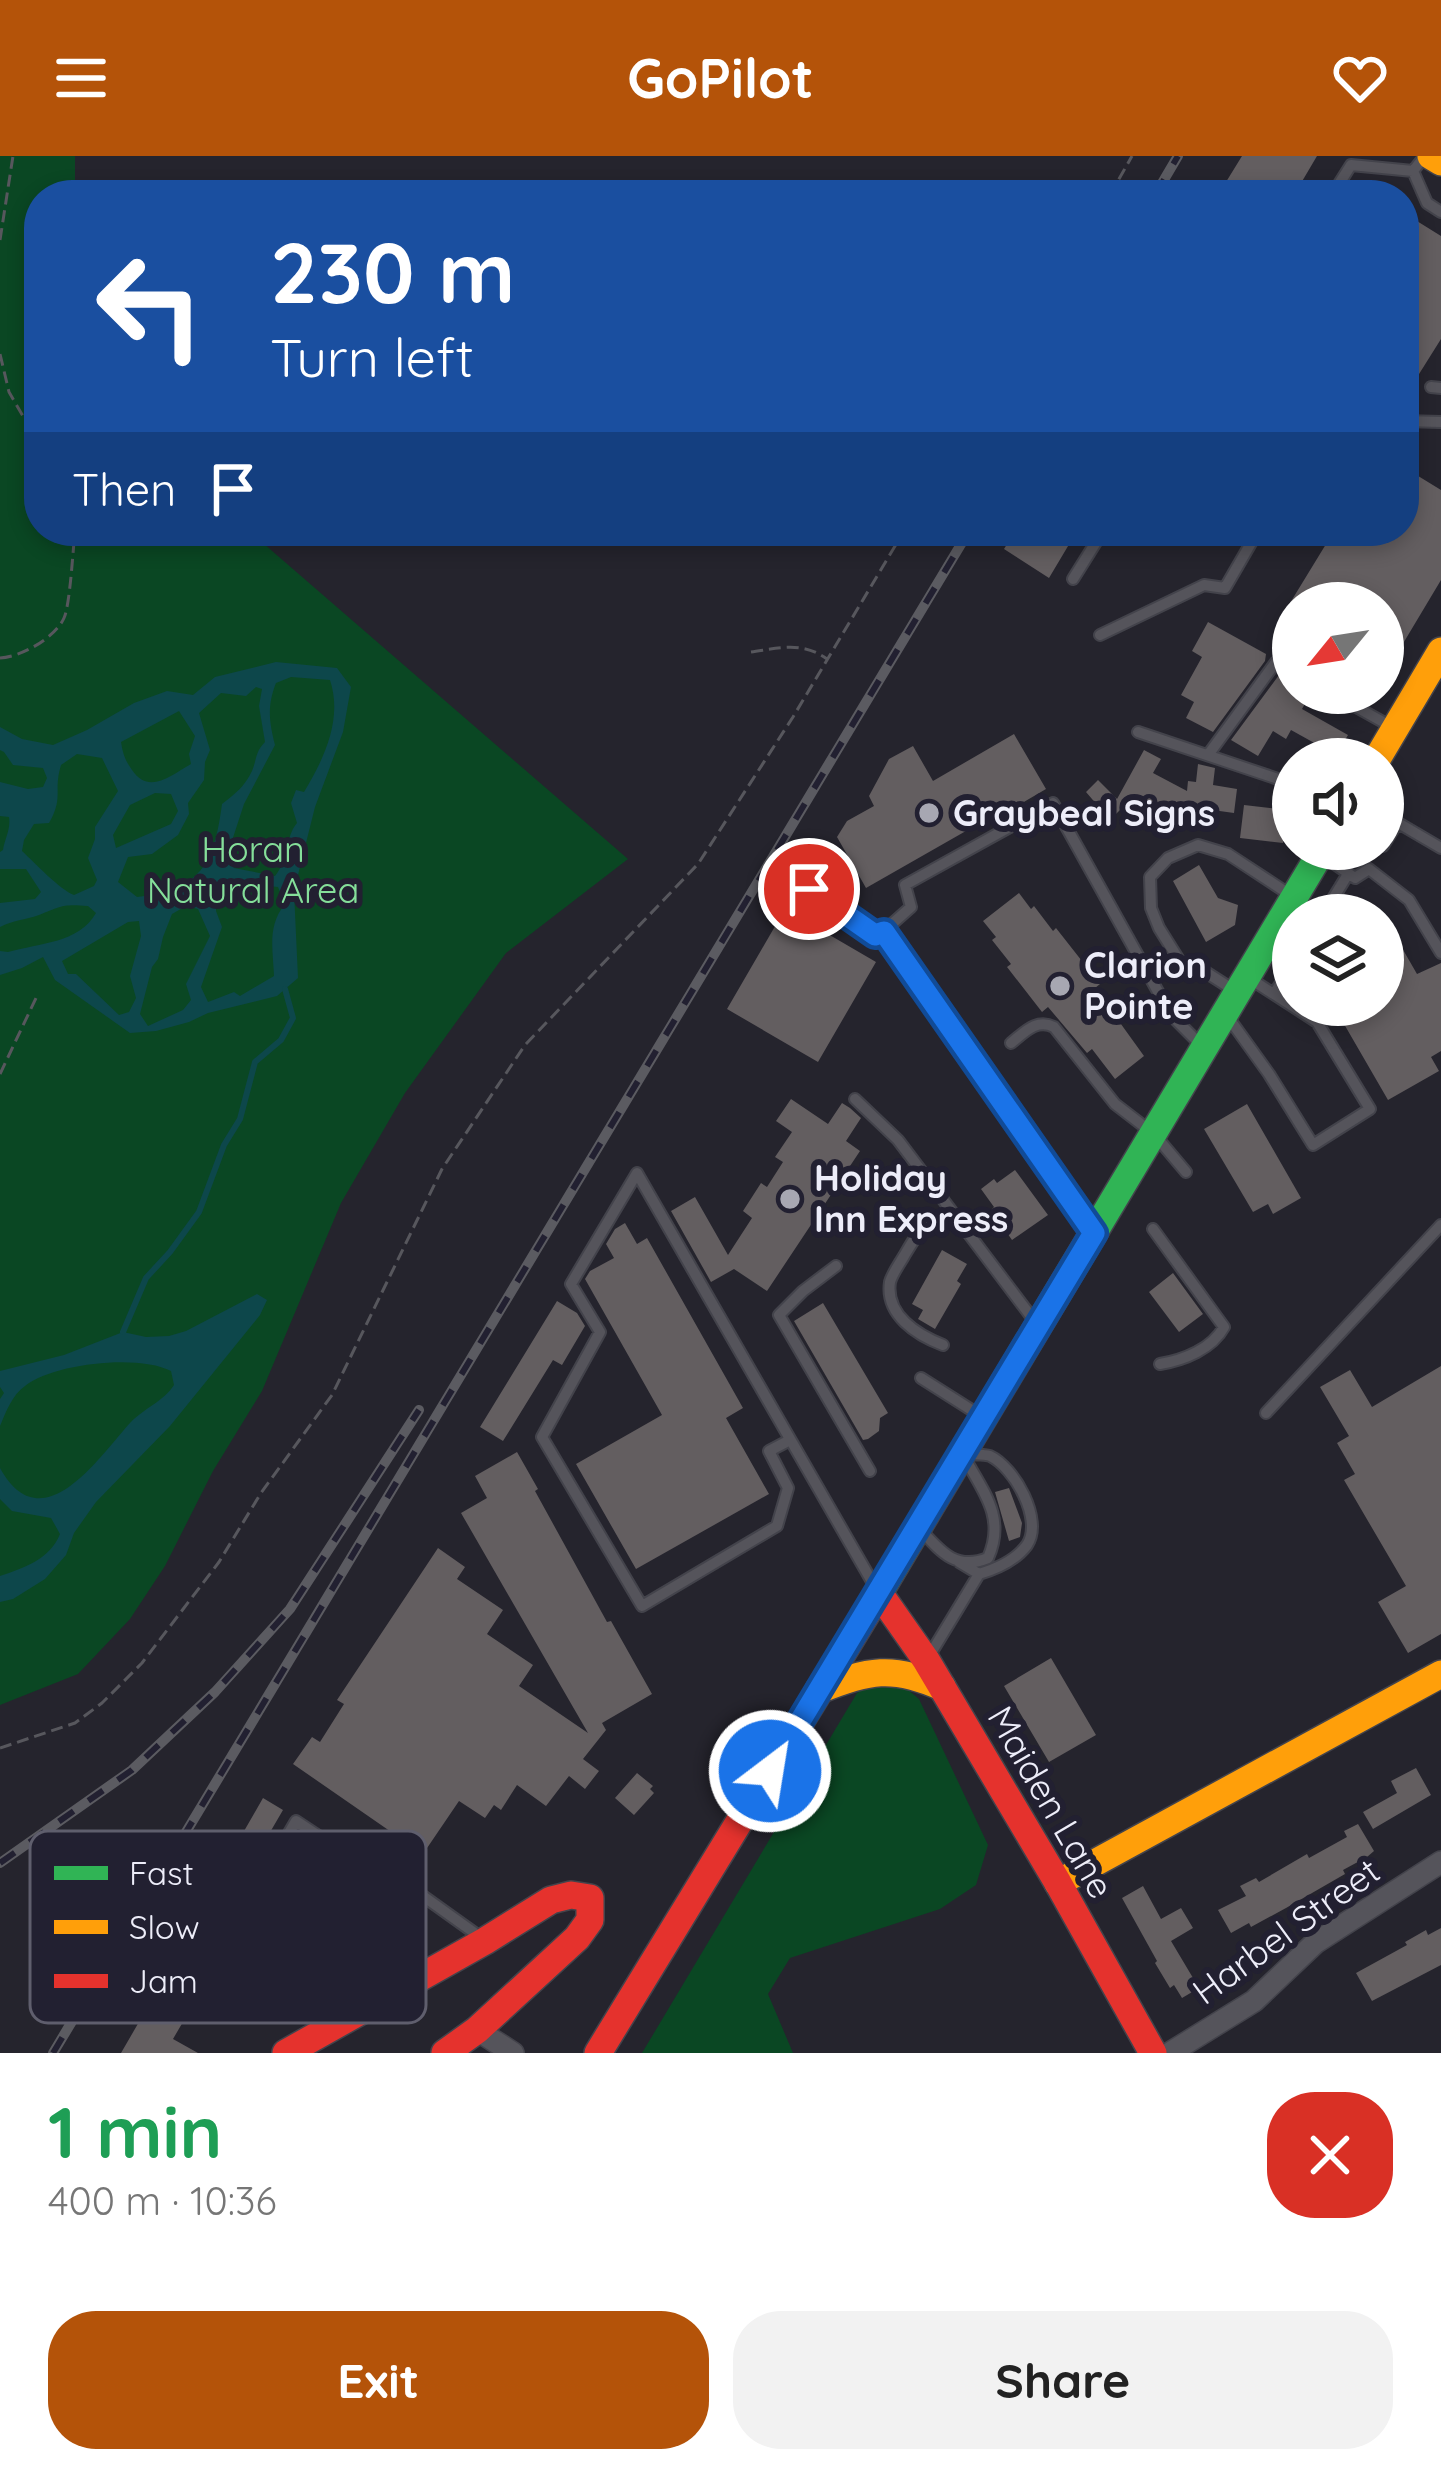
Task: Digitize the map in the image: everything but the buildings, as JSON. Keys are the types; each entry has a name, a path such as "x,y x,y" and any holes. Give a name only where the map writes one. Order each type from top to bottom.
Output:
{"main road":[{"path":"1390,738 1441,651"},
{"path":"598,2053 1272,935"},
{"name":"Maiden Lane","path":"879,1593 926,1660 1154,2053"},
{"path":"819,1690 853,1676 893,1670 908,1671 942,1687"},
{"path":"1058,1883 1441,1674"},
{"path":"426,1974 551,1900 571,1895 590,1898 590,1920 577,1939 446,2053"},
{"path":"286,2053 336,2024"}],"street":[{"name":"Harbel Street","path":"1170,2053 1254,2001 1315,1943 1441,1862"},
{"path":"477,2030 513,2053"}],"lane":[{"path":"1342,180 1351,165 1431,160 1427,203 1441,212"},
{"path":"1073,579 1094,546"},
{"path":"1100,635 1204,585 1225,588 1249,546"},
{"path":"1208,755 1272,667"},
{"path":"1368,714 1395,729"},
{"path":"1138,732 1272,777"},
{"path":"809,889 875,935 884,932 910,908 905,885 1053,803 1171,1016 1205,1049"},
{"path":"1404,826 1441,848"},
{"path":"1288,894 1228,854 1198,845 1168,859 1150,878 1151,908 1159,928 1179,960 1237,995 1269,1074 1313,1145 1370,1109 1319,1026"},
{"path":"1343,870 1355,878 1367,870"},
{"path":"1370,870 1409,900 1441,952"},
{"path":"1336,894 1348,874"},
{"path":"884,932 1094,1233"},
{"path":"1237,995 1272,994"},
{"path":"1011,1043 1035,1024 1054,1027 1115,1104 1154,1134 1186,1172"},
{"path":"855,1099 898,1140 1038,1327"},
{"path":"790,1440 770,1451 788,1489 777,1526 642,1606 542,1436 600,1331 571,1284 637,1173 879,1593"},
{"path":"943,1345 908,1329 894,1306 890,1281 921,1227 954,1214"},
{"path":"1266,1413 1441,1225"},
{"path":"1153,1229 1224,1327 1217,1339 1180,1360 1160,1364"},
{"path":"836,1266 779,1315 870,1471"},
{"path":"921,1378 984,1418"},
{"path":"959,1562 974,1564 988,1558 997,1525 962,1454"},
{"path":"926,1660 979,1574 999,1568 1026,1545 1032,1533 1018,1479 989,1455 962,1454"},
{"path":"918,1527 938,1547 979,1574"},
{"path":"426,1899 485,1941"}],"path":[{"path":"0,240 13,156"},
{"path":"0,354 9,392 24,418"},
{"path":"0,658 43,642 64,619 73,546"},
{"path":"0,1748 75,1723 102,1702 142,1663 219,1562 261,1492 332,1395 442,1169 525,1046 698,864 895,546"},
{"path":"751,652 799,646 827,659"},
{"path":"0,1074 37,996"}],"green space":[{"name":"Horan Natural Area","path":"0,156 75,156 75,180 24,180 24,546 266,546 628,859 506,953 405,1093 341,1203 262,1391 213,1471 165,1566 130,1619 78,1674 0,1705"},
{"path":"872,1684 907,1689 919,1699 988,1845 976,1885 940,1909 790,1958 768,1994 793,2053 642,2053 857,1693"}],"water":[{"path":"276,662 337,668 351,687 343,732 315,807 294,891 298,978 277,996 156,1031 130,1033 55,980 43,957 0,975 0,951 69,936 96,913 88,906 67,906 0,927 0,903 35,899 41,892 26,869 0,869 9,817 0,816 0,782 28,789 43,787 47,778 43,768 13,765 0,750 0,727 22,739 53,745 167,691 193,695 215,677","holes":["291,677 330,680 334,709 318,766 304,792 296,790 291,803 297,823 275,876 234,868 228,853 244,804 275,745 270,714 276,683","256,687 262,689 259,706 265,742 246,781 222,804 214,843 200,870 176,888 137,897 118,882 128,857 152,854 178,835 189,814 188,803 204,780 210,750 199,713 221,693 246,696","179,711 195,736 191,764 168,778 145,781 126,760 121,742","77,754 102,758 118,791 95,827 88,858 97,880 74,895 22,851 34,824 49,823 61,765","155,793 171,794 178,811 171,824 116,848 113,835 130,805","241,883 278,887 285,904 273,929 274,976 240,996 234,992 208,1002 201,987 222,927 216,911 217,889","186,906 198,909 210,936 186,984 191,1000 183,1010 148,1026 140,1014 172,914","139,921 141,936 130,976 136,998 129,1012 119,1015 76,974 68,974 62,961 128,922"]},
{"path":"257,1294 267,1300 260,1315 170,1426 96,1502 74,1533 66,1555 45,1579 0,1602 0,1576 43,1556 60,1534 51,1518 12,1511 0,1499 0,1468 16,1489 34,1498 51,1496 86,1472 130,1423 174,1385 171,1371 157,1366 118,1362 76,1367 25,1386 0,1426 4,1393 0,1371 64,1355 123,1332 146,1337 186,1331"}],"waterway":[{"path":"123,1332 146,1278 199,1212 224,1145 240,1119 255,1062 281,1040 293,1018 285,989"}],"railway":[{"path":"1164,180 1178,156"},
{"path":"187,1831 960,546"},
{"path":"45,1831 132,1770 215,1692 290,1609 419,1410"},
{"path":"0,1863 30,1842"},
{"path":"53,2053 71,2023"}],"traffic: fast":[{"path":"871,1606 1310,870"}],"traffic: slow":[{"path":"1431,156 1441,162"},
{"path":"1389,738 1441,651"},
{"path":"819,1690 880,1673 909,1675 942,1687"},
{"path":"1058,1883 1441,1674"}],"traffic: jam":[{"path":"879,1593 926,1660 1153,2053"},
{"path":"598,2053 871,1606"},
{"path":"426,1974 551,1900 571,1895 590,1898 590,1920 577,1938 477,2030 445,2053"},
{"path":"286,2053 339,2023"}],"place":[{"name":"Graybeal Signs","path":"929,813"},
{"name":"Clarion Pointe","path":"1060,986"},
{"name":"Holiday Inn Express","path":"790,1199"}],"route":[{"path":"770,1771 1094,1233 884,932 875,935 809,889"}]}
